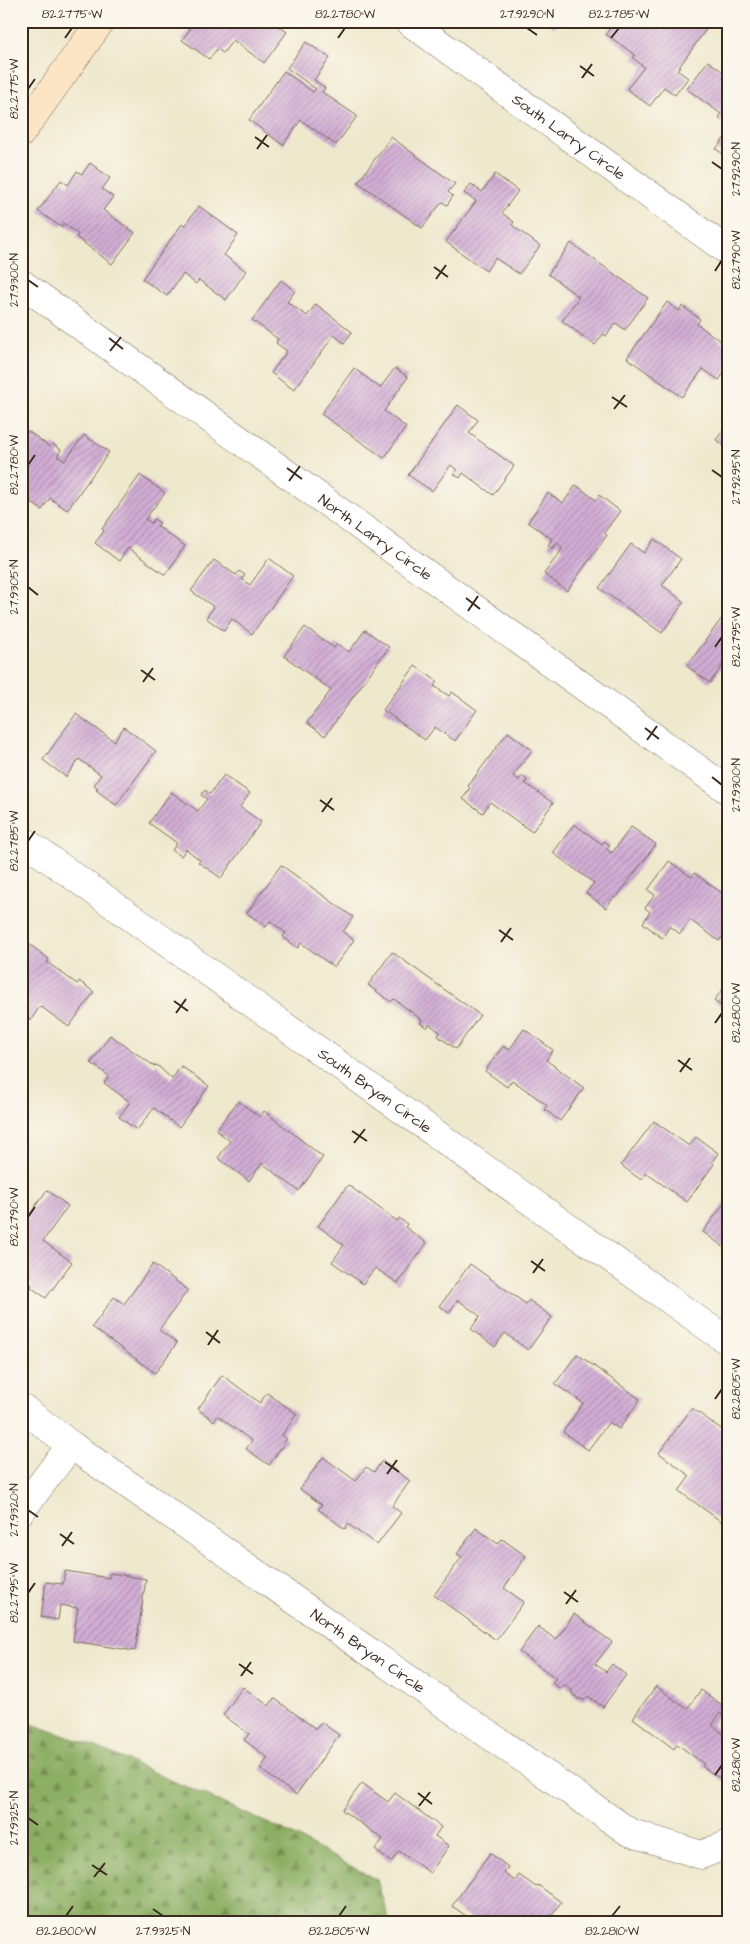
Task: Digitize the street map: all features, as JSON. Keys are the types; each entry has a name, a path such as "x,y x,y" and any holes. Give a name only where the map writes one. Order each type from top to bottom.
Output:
{"street":[{"path":"21,133 101,21"},
{"name":"South Larry Circle","path":"408,21 729,252"},
{"name":"North Larry Circle","path":"21,283 729,791"},
{"name":"South Bryan Circle","path":"21,839 729,1342"},
{"name":"North Bryan Circle","path":"21,1407 71,1445 629,1832 700,1855 729,1844"},
{"path":"21,1512 71,1445"}],"green space":[{"path":"32,1724 99,1748 285,1831 377,1880 390,1923 21,1923 21,1734"}],"building":[{"path":"191,21 272,21 287,32 264,63 233,40 223,53 217,49 209,59 182,40 190,29 187,27"},
{"path":"546,21 559,21 555,28"},
{"path":"615,21 649,21 658,28 663,21 712,21 677,70 688,78 675,95 664,87 650,106 627,89 644,67 633,58 635,55 606,34"},
{"path":"306,42 330,58 314,80 325,88 322,92 357,116 336,145 301,120 283,145 249,120 284,71 313,92 316,89 287,68"},
{"path":"708,61 729,76 729,125 719,118 721,114 687,89"},
{"path":"729,132 729,158 716,149"},
{"path":"391,137 455,184 448,192 453,196 447,205 442,202 422,228 358,182"},
{"path":"90,163 110,178 102,189 113,197 103,210 135,233 112,264 76,237 78,234 63,223 61,227 38,211 61,180 68,185 77,171 82,174"},
{"path":"495,174 518,191 502,213 514,222 512,225 540,246 519,274 495,258 486,271 446,242 476,201 464,193 471,184 482,192"},
{"path":"199,206 238,235 224,255 246,271 226,300 199,280 196,284 183,274 167,296 142,279 182,224 184,226"},
{"path":"571,243 648,298 625,330 616,323 606,336 603,334 595,345 562,321 579,297 548,274"},
{"path":"281,280 295,291 287,302 307,316 316,304 352,332 344,343 334,335 294,390 271,373 287,351 276,343 278,339 252,320"},
{"path":"667,302 679,311 682,306 700,319 697,324 729,347 729,366 719,380 703,369 682,397 627,358"},
{"path":"354,368 380,388 395,368 408,377 384,411 406,427 384,458 321,414"},
{"path":"458,405 478,420 469,433 514,466 493,495 463,473 460,478 454,474 457,470 451,465 432,491 408,475"},
{"path":"729,422 729,449 716,440"},
{"path":"28,431 50,447 53,444 61,450 57,456 65,461 84,435 109,452 67,510 50,498 42,510 21,495 21,440"},
{"path":"140,475 165,493 145,519 151,523 154,519 160,523 157,526 185,546 165,575 128,548 119,561 95,543 104,531 102,529"},
{"path":"576,485 596,500 599,495 620,511 604,533 607,535 567,591 544,574 563,548 557,543 553,549 548,545 552,539 528,522 548,493 563,503"},
{"path":"654,539 681,559 662,585 684,602 662,633 599,588 631,544 644,553"},
{"path":"269,558 293,576 252,634 232,619 224,631 206,618 214,607 191,591 214,560 236,575 239,571 245,575 242,579 250,585"},
{"path":"727,611 729,612 729,664 725,662 710,683 687,666"},
{"path":"305,627 334,648 337,644 349,652 365,630 389,647 325,736 307,723 331,690 284,656"},
{"path":"415,666 437,681 434,686 449,696 452,692 477,710 455,741 435,727 425,740 383,710"},
{"path":"76,714 114,741 124,727 156,751 116,805 96,790 98,788 94,785 101,775 79,759 66,777 43,760"},
{"path":"508,732 532,750 513,776 519,780 522,776 527,780 525,783 553,803 532,832 490,802 483,813 463,799 470,788 468,786"},
{"path":"224,775 250,793 240,807 261,822 221,878 198,862 200,860 186,849 181,856 172,850 177,843 149,823 171,792 198,811 207,799 201,795 205,790 210,794"},
{"path":"574,824 602,844 604,841 610,845 606,849 612,853 631,827 656,844 616,898 614,897 606,908 586,893 594,883 553,853"},
{"path":"669,861 691,877 694,873 729,898 729,928 719,941 690,920 680,934 670,926 662,938 643,923 650,912 645,908 655,895 648,890"},
{"path":"281,865 353,917 343,932 354,940 334,967 301,943 298,948 283,937 286,933 270,921 266,927 247,913"},
{"path":"25,941 49,959 47,962 77,984 79,981 94,992 69,1027 40,1006 31,1020 21,1013 21,946"},
{"path":"392,952 480,1015 456,1049 438,1036 440,1032 429,1024 427,1028 420,1023 422,1020 394,999 391,1002 368,985"},
{"path":"729,976 729,1011 714,1001 728,982 726,980"},
{"path":"524,1029 553,1050 546,1060 584,1088 560,1121 544,1109 547,1105 512,1080 507,1087 485,1071 503,1046 509,1050"},
{"path":"110,1035 154,1066 157,1065 172,1079 181,1066 209,1086 179,1127 154,1108 137,1130 119,1117 130,1102 104,1083 109,1076 91,1063"},
{"path":"238,1101 260,1117 264,1111 323,1157 299,1191 262,1163 249,1181 218,1158 230,1141 216,1130"},
{"path":"654,1121 689,1146 696,1137 718,1153 712,1162 714,1164 687,1202 646,1173 641,1180 621,1165"},
{"path":"348,1185 397,1221 399,1218 407,1224 405,1227 427,1243 398,1283 375,1268 363,1284 332,1262 344,1245 318,1226"},
{"path":"47,1190 68,1206 43,1241 72,1262 46,1298 21,1277 21,1226"},
{"path":"729,1196 729,1251 703,1232"},
{"path":"153,1264 188,1290 159,1330 177,1343 155,1373 92,1327 114,1297 124,1304"},
{"path":"470,1264 526,1304 529,1300 552,1317 528,1350 505,1333 495,1347 471,1329 480,1316 458,1300 449,1313 440,1306"},
{"path":"577,1354 640,1399 619,1429 609,1422 588,1450 563,1432 583,1403 555,1384"},
{"path":"222,1375 260,1403 267,1393 297,1414 282,1435 287,1439 269,1465 246,1449 252,1441 218,1416 214,1421 198,1409"},
{"path":"692,1408 724,1431 726,1427 729,1429 729,1512 722,1522 679,1491 690,1476 659,1453"},
{"path":"323,1457 356,1481 366,1467 374,1472 382,1461 410,1481 392,1506 401,1513 377,1545 348,1524 345,1529 318,1509 322,1505 300,1489"},
{"path":"476,1528 498,1544 502,1539 526,1556 504,1588 524,1602 496,1640 434,1595 462,1557 457,1554"},
{"path":"65,1571 109,1578 110,1573 146,1579 135,1651 73,1641 78,1608 60,1605 58,1620 41,1617 46,1582 63,1584"},
{"path":"574,1614 612,1642 595,1664 606,1672 612,1664 626,1675 603,1707 588,1696 585,1700 579,1699 572,1694 572,1690 564,1685 561,1689 552,1683 556,1678 519,1652 538,1626 556,1640"},
{"path":"656,1686 687,1709 701,1690 729,1710 725,1717 720,1713 712,1725 726,1736 729,1731 729,1776 725,1782 702,1766 704,1764 677,1744 674,1749 633,1718"},
{"path":"243,1687 269,1706 274,1698 316,1729 321,1722 339,1735 296,1795 260,1769 268,1758 244,1740 249,1734 223,1715"},
{"path":"362,1783 388,1802 395,1793 441,1827 435,1836 449,1846 430,1873 399,1851 391,1862 375,1850 383,1839 342,1810"},
{"path":"490,1853 508,1867 504,1873 515,1881 519,1875 536,1887 538,1885 561,1902 546,1923 516,1923 512,1920 510,1923 476,1923 452,1906"}]}
